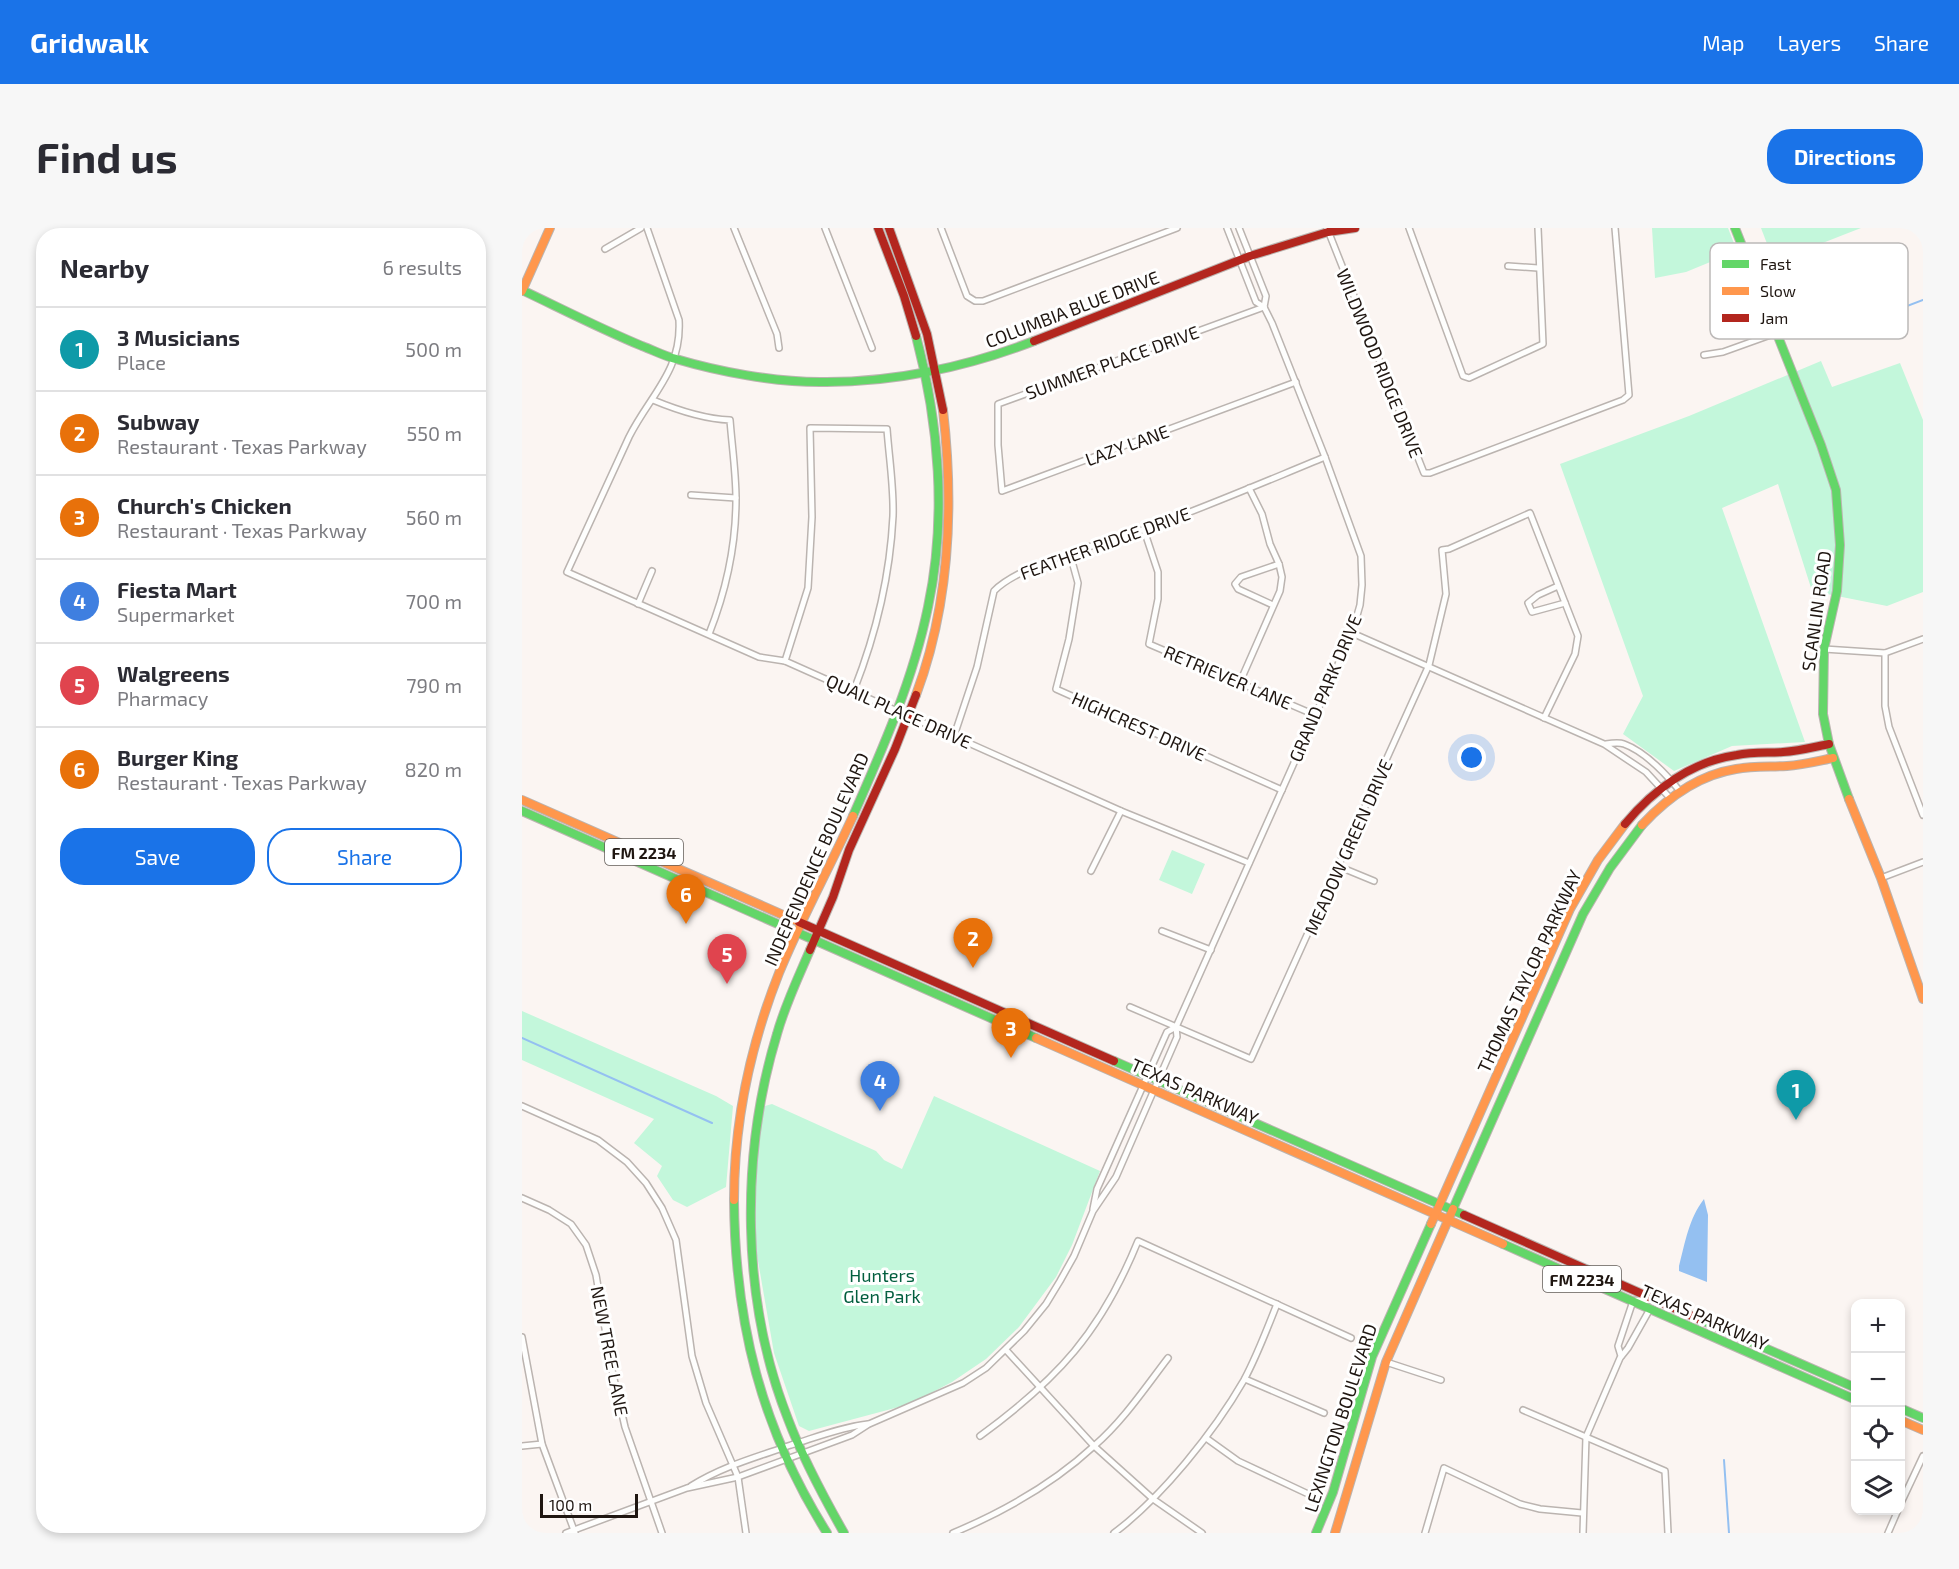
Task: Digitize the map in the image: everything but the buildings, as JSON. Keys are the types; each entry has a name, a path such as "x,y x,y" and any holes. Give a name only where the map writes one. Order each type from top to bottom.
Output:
{"main road":[{"path":"522,291 550,228"},
{"name":"INDEPENDENCE BOULEVARD","path":"826,1533 781,1449 751,1355 739,1294 734,1251 733,1194 738,1130 759,1027 802,923 847,829 898,711 918,649 929,602 935,560 939,487 935,429 926,372 910,315 878,228"},
{"name":"INDEPENDENCE BOULEVARD","path":"844,1533 802,1455 764,1342 755,1293 750,1240 750,1165 760,1094 784,1011 844,870 858,830 908,716 929,651 940,604 946,560 949,487 945,426 936,369 924,322 889,228"},
{"name":"COLUMBIA BLUE DRIVE","path":"522,291 625,339 675,358 755,376 819,382 863,381 926,372 1006,352 1250,256 1328,230 1355,228"},
{"name":"SCANLIN ROAD","path":"1735,228 1741,243"},
{"path":"889,257 898,254"},
{"name":"SCANLIN ROAD","path":"1778,339 1821,445 1836,490 1840,545 1839,568 1837,591 1824,649 1822,683 1823,714 1829,744 1881,878 1923,999"},
{"path":"939,487 949,487"},
{"path":"929,602 940,604"},
{"name":"THOMAS TAYLOR PARKWAY","path":"1436,1214 1579,892 1622,827 1661,787 1687,770 1731,755 1785,752 1829,744"},
{"name":"THOMAS TAYLOR PARKWAY","path":"1448,1220 1587,906 1617,857 1633,836 1679,790 1712,775 1731,770 1806,764 1833,758"},
{"name":"TEXAS PARKWAY","path":"522,800 1851,1386"},
{"name":"TEXAS PARKWAY","path":"522,811 1851,1398"},
{"path":"847,829 858,830"},
{"path":"627,856 635,854 644,858 650,855"},
{"path":"949,1000 957,997 965,1000 974,998"},
{"path":"1029,1034 1035,1031 1044,1035 1050,1032"},
{"path":"745,1088 760,1094"},
{"path":"1483,1106 1496,1112"},
{"path":"1276,1144 1280,1134"},
{"name":"LEXINGTON BOULEVARD","path":"1316,1533 1333,1492 1372,1357 1436,1214"},
{"name":"LEXINGTON BOULEVARD","path":"1335,1533 1386,1362 1448,1220"},
{"path":"739,1294 755,1293"},
{"path":"1382,1334 1395,1339"},
{"path":"1905,1410 1923,1418"},
{"path":"1905,1422 1923,1430"},
{"path":"1341,1463 1354,1467"}],"street":[{"path":"605,249 641,228"},
{"path":"647,228 679,320 680,334 675,358 653,400 699,415 730,420 736,498 727,580 710,634"},
{"path":"734,228 777,334 779,348"},
{"path":"825,228 872,348"},
{"path":"941,228 967,296 975,301 983,301 1177,228"},
{"name":"GRAND PARK DRIVE","path":"1227,228 1256,302 1264,307"},
{"name":"GRAND PARK DRIVE","path":"687,1488 738,1478 852,1435 869,1424 963,1383 986,1368 1006,1350 1046,1304 1074,1256 1093,1211 1116,1177 1177,1037 1176,1027 1352,633 1360,605 1361,556 1296,382 1264,307 1266,296 1239,228"},
{"path":"1408,228 1463,376 1469,378 1543,344 1538,228"},
{"name":"WILDWOOD RIDGE DRIVE","path":"1328,230 1424,473 1430,473 1623,400 1629,395 1614,228"},
{"path":"1508,266 1538,268"},
{"name":"SUMMER PLACE DRIVE","path":"998,445 998,404 1264,307"},
{"path":"1704,355 1723,352 1759,339"},
{"name":"LAZY LANE","path":"998,445 1002,491 1296,382"},
{"name":"QUAIL PLACE DRIVE","path":"653,400 639,416 628,437 567,572 759,657 785,661 854,690 1121,812 1249,863"},
{"path":"785,661 808,588 812,517 810,428 887,429 893,514 885,592 867,657 854,690"},
{"name":"FEATHER RIDGE DRIVE","path":"954,736 977,667 994,591 1003,582 1070,554 1144,530 1325,457"},
{"path":"1240,682 1280,591 1282,577 1279,564 1269,544 1262,514 1249,488"},
{"path":"691,495 736,498"},
{"name":"MEADOW GREEN DRIVE","path":"1176,1027 1251,1059 1340,867 1429,665 1446,594 1442,550 1530,513 1558,586"},
{"name":"RETRIEVER LANE","path":"1144,530 1158,572 1158,598 1149,644 1315,715"},
{"name":"HIGHCREST DRIVE","path":"1070,554 1078,583 1069,639 1056,689 1282,790"},
{"path":"1273,606 1238,589 1235,584 1241,577 1279,564"},
{"path":"638,604 652,571"},
{"path":"1544,718 1575,654 1578,636 1565,603 1558,586 1527,603 1532,612 1565,603"},
{"path":"1352,633 1604,744 1646,772 1670,798"},
{"path":"1824,649 1885,653 1923,639"},
{"path":"1885,653 1885,706 1888,727 1923,815"},
{"path":"1604,744 1623,743 1638,751 1679,790"},
{"path":"1091,871 1121,812"},
{"path":"1881,878 1923,862"},
{"path":"1340,867 1374,881"},
{"path":"1162,931 1211,950"},
{"path":"1130,1007 1176,1027"},
{"name":"GRAND PARK DRIVE","path":"1093,1211 1097,1189 1143,1085 1167,1032 1176,1027"},
{"path":"522,1106 598,1140 627,1162 646,1183 662,1208 676,1240 692,1356 706,1403 738,1478 746,1533"},
{"name":"NEW TREE LANE","path":"522,1198 549,1210 571,1224 586,1245 596,1275 612,1370 625,1427 662,1533"},
{"path":"980,1436 1041,1389 1082,1344 1125,1274 1138,1241 1351,1338"},
{"path":"1621,1356 1618,1346 1633,1301 1648,1302 1654,1299"},
{"path":"1114,1533 1153,1499 1206,1438 1245,1379 1277,1304"},
{"path":"1583,1533 1586,1437 1621,1356 1650,1309"},
{"path":"522,1337 542,1444 575,1532"},
{"path":"1006,1350 1094,1446 1153,1499 1202,1533"},
{"path":"953,1533 1009,1506 1060,1474 1094,1446 1124,1416 1168,1358"},
{"path":"1386,1362 1441,1380"},
{"path":"1245,1379 1324,1413"},
{"path":"1523,1410 1665,1471 1668,1533"},
{"name":"GRAND PARK DRIVE","path":"566,1533 575,1532 687,1488 733,1464 853,1426 869,1424"},
{"path":"1206,1438 1238,1461 1306,1493"},
{"path":"522,1446 542,1444"},
{"path":"1905,1494 1923,1456"},
{"path":"1425,1533 1444,1468 1520,1504 1540,1509 1582,1513"},
{"path":"1888,1533 1896,1515"}],"green space":[{"path":"1652,228 1728,228 1734,243 1710,243 1710,262 1686,272 1655,278"},
{"path":"1761,228 1861,228 1823,243 1767,243"},
{"path":"1821,361 1832,387 1900,363 1923,420 1923,592 1887,606 1812,591 1778,484 1722,508 1805,742 1732,746 1674,771 1623,734 1643,696 1560,464 1689,416"},
{"path":"1172,850 1205,864 1192,894 1159,880"},
{"path":"522,1011 716,1096 733,1106 726,1187 687,1207 673,1200 657,1176 662,1166 634,1143 654,1119 522,1060"},
{"name":"Hunters Glen Park","path":"934,1096 1100,1171 1072,1245 1056,1277 1019,1327 986,1359 952,1382 910,1404 809,1431 799,1426 774,1353 754,1238 753,1168 761,1114 765,1106 772,1104 876,1151 884,1160 902,1169"}],"water":[{"path":"1704,1199 1708,1215 1707,1282 1679,1271 1691,1222"}],"waterway":[{"path":"1908,306 1923,300"},
{"path":"522,1038 712,1123"},
{"path":"1724,1460 1729,1533"}],"traffic: fast":[{"path":"1735,228 1741,243"},
{"path":"522,290 612,333 667,356 729,372 784,380 847,382 929,372 982,359 1034,341"},
{"path":"853,816 906,687 922,634 934,573 939,505 938,471 930,403 916,336"},
{"path":"1779,339 1821,445 1836,490 1840,545 1837,591 1824,649 1823,714 1829,744 1849,799"},
{"path":"522,811 1036,1038"},
{"path":"1453,1209 1583,914 1610,868 1642,825"},
{"path":"810,950 784,1013 765,1081 756,1129 751,1228 754,1277 761,1326 773,1373 800,1448 844,1533"},
{"path":"1114,1061 1464,1215"},
{"path":"734,1200 740,1289 746,1332 756,1373 785,1454 804,1494 827,1533"},
{"path":"1316,1533 1333,1492 1372,1357 1431,1224"},
{"path":"1503,1244 1851,1398"},
{"path":"1701,1320 1851,1386"},
{"path":"1905,1410 1923,1418"}],"traffic: slow":[{"path":"522,291 550,228"},
{"path":"916,695 936,626 946,554 948,482 943,410"},
{"path":"1642,825 1673,797 1709,776 1742,768 1793,765 1833,758"},
{"path":"1849,799 1881,878 1923,999"},
{"path":"522,800 799,922"},
{"path":"734,1200 741,1113 760,1028 779,973 853,816"},
{"path":"1431,1224 1570,909 1598,860 1625,824"},
{"path":"1036,1038 1503,1244"},
{"path":"1335,1533 1386,1362 1453,1209"},
{"path":"1905,1422 1923,1430"}],"traffic: jam":[{"path":"878,228 904,296 916,336"},
{"path":"889,228 927,334 943,410"},
{"path":"1034,341 1250,256 1328,232 1355,228"},
{"path":"810,950 833,897 849,850 895,749 916,695"},
{"path":"1625,824 1661,789 1704,764 1720,758 1743,754 1789,751 1829,744"},
{"path":"799,922 1114,1061"},
{"path":"1464,1215 1701,1320"}],"place":[{"name":"Burger King","path":"686,924"},
{"name":"Subway","path":"973,968"},
{"name":"Walgreens","path":"727,984"},
{"name":"Church's Chicken","path":"1011,1058"},
{"name":"Fiesta Mart","path":"880,1111"},
{"name":"3 Musicians","path":"1796,1120"}]}
